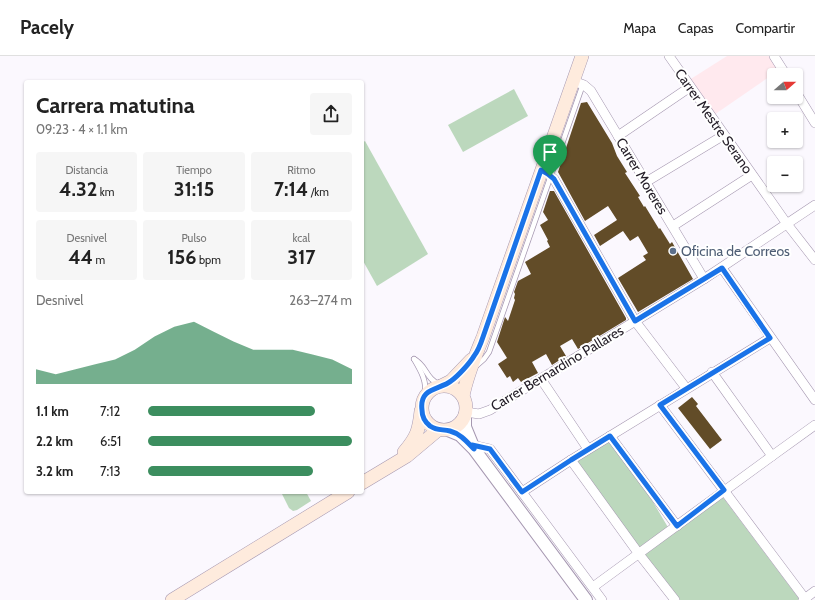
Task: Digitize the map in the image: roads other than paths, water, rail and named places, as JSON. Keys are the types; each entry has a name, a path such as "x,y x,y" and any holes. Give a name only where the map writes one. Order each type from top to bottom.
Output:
{"main road":[{"path":"364,482 418,448 443,430 456,427 461,422 465,414 466,406 463,396 469,373 546,173 578,82 582,56"},
{"path":"395,463 419,429 423,401 435,388 451,381 475,356"},
{"path":"441,386 453,388 463,396"},
{"path":"423,401 422,415 426,421 431,427 443,430"},
{"path":"172,600 345,494"}],"street":[{"name":"Carrer Mestre Serano","path":"669,56 787,224 815,260"},
{"path":"774,56 782,68"},
{"name":"Carrer Moreres","path":"578,82 591,90 704,279"},
{"path":"618,136 690,87"},
{"path":"803,103 815,123"},
{"path":"646,182 724,135"},
{"path":"546,173 554,179 635,321 686,388"},
{"path":"672,226 752,175"},
{"name":"Carrer Bernardino Pallares","path":"465,414 479,414 490,410 722,268 815,205"},
{"path":"722,268 815,400"},
{"path":"522,492 686,388 770,338"},
{"path":"712,372 772,456"},
{"path":"541,379 588,449"},
{"path":"660,405 805,600 815,591"},
{"path":"465,414 465,427 473,447"},
{"path":"593,588 724,490 815,425"},
{"path":"443,430 460,435 473,447 586,600"},
{"path":"610,436 677,526"},
{"path":"473,447 490,449 602,600"},
{"path":"571,460 639,554 675,600"}],"lane":[{"path":"469,373 484,359 489,352 546,173"},
{"path":"423,401 426,388 424,377 414,359 422,363 427,375 433,382 441,386"}],"place":[{"name":"Oficina de Correos","path":"673,251"}]}
